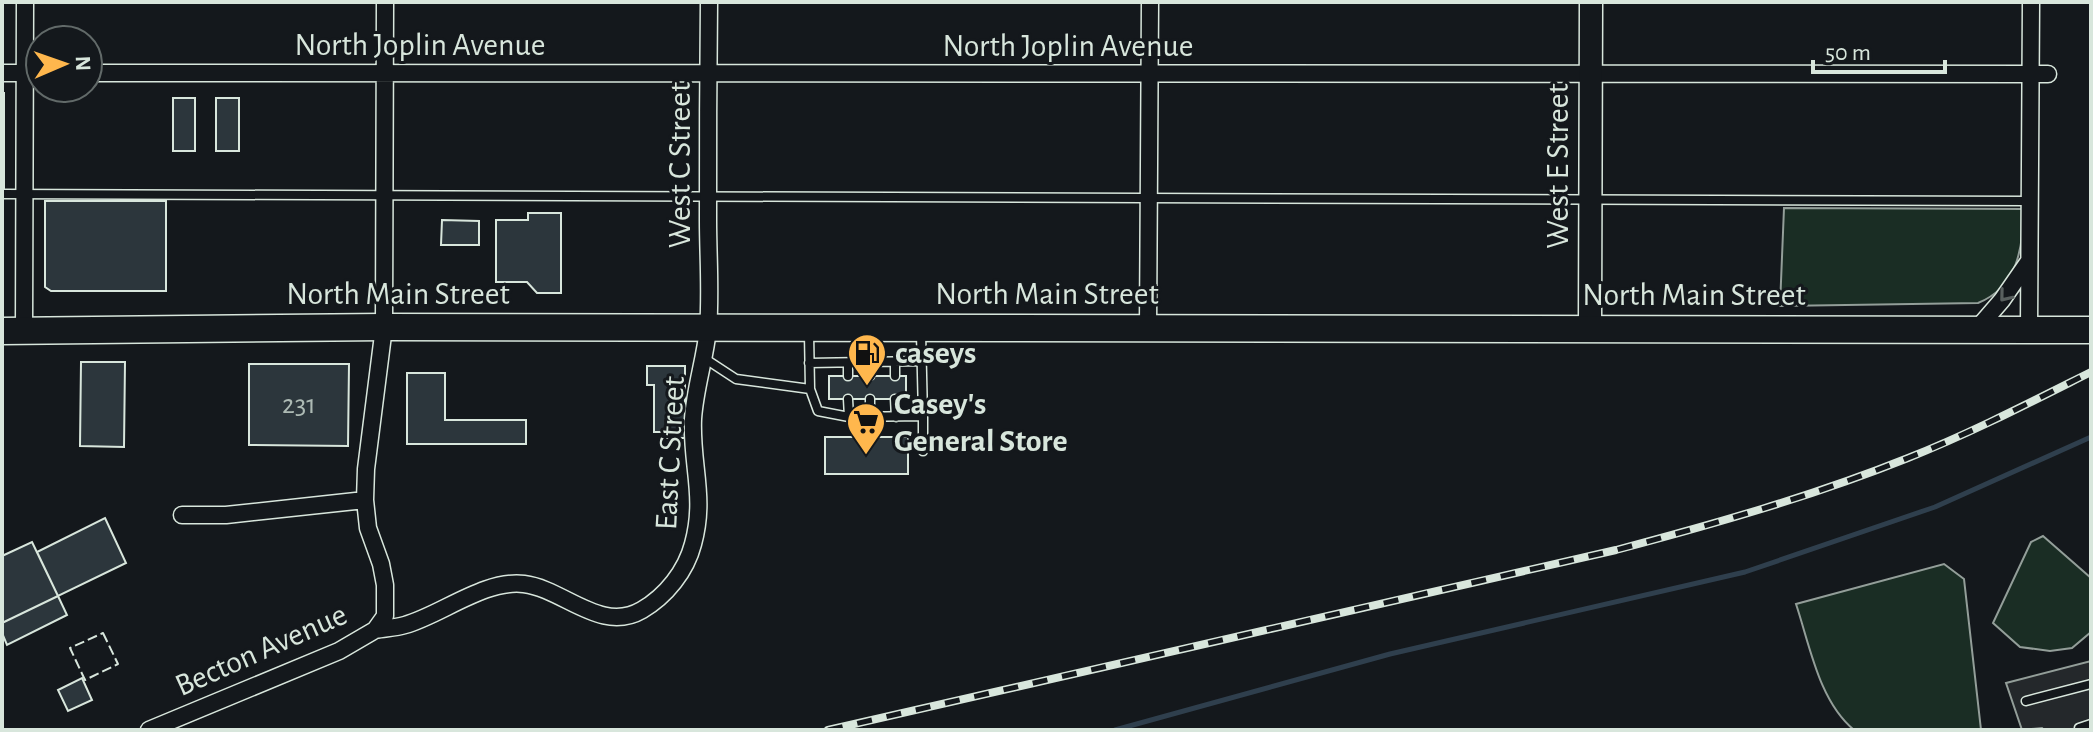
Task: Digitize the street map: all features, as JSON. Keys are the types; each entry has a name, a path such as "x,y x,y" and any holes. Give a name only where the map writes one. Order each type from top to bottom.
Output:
{"main road":[{"name":"North Main Street","path":"13,331 384,327 2084,330"}],"street":[{"path":"25,2 27,24"},
{"name":"Becton Avenue","path":"149,730 339,651 375,630 385,616 386,595 381,564 368,528 365,500 384,327 385,2"},
{"name":"West C Street","path":"708,328 709,2"},
{"path":"1148,329 1150,2"},
{"name":"West E Street","path":"1590,329 1591,2"},
{"path":"2029,329 2031,2"},
{"path":"2,73 24,73"},
{"name":"North Joplin Avenue","path":"104,73 2048,74"},
{"path":"13,331 30,104"},
{"path":"1977,329 2009,292 2030,260"},
{"name":"East C Street","path":"375,630 406,625 492,588 514,583 554,591 589,612 615,617 641,611 674,582 693,547 700,514 694,414 708,328"},
{"path":"182,515 226,515 365,500"}],"lane":[{"path":"2,194 2030,201"},
{"path":"809,328 810,389 818,411 849,417 923,416"},
{"path":"921,328 923,451"},
{"path":"704,358 736,379 810,389"},
{"path":"809,363 922,361"},
{"path":"869,362 870,376"},
{"path":"895,362 895,376"},
{"path":"848,363 848,376"},
{"path":"848,399 849,417"},
{"path":"870,399 870,417"},
{"path":"895,399 896,417"},
{"path":"2026,701 2091,684"},
{"path":"2079,730 2091,724"}],"green space":[{"path":"1784,208 2024,209 2016,264 2002,287 1978,303 1780,306"},
{"path":"2043,536 2091,578 2091,632 2072,648 2050,651 2020,647 1993,623 2031,542"},
{"path":"1944,564 1964,579 1981,730 1854,730 1832,704 1824,688 1796,604"}],"shaded area":[{"path":"2091,661 2091,730 2022,730 2006,683"}],"building":[{"path":"4,93 4,188 2,188"},
{"path":"173,98 195,98 195,151 173,151"},
{"path":"216,98 239,98 239,151 216,151"},
{"path":"45,201 166,201 166,291 51,291 45,287"},
{"path":"528,213 561,213 561,293 537,293 527,282 496,282 496,220 528,220"},
{"path":"442,220 479,221 479,245 441,245"},
{"path":"81,362 125,362 124,447 80,446"},
{"path":"249,364 349,364 348,446 249,445"},
{"path":"647,366 685,366 685,438 666,438 666,432 654,432 654,385 647,385"},
{"path":"407,373 445,373 445,420 526,420 526,444 407,444"},
{"name":"caseys","path":"829,376 906,376 906,399 829,399"},
{"name":"Casey's General Store","path":"825,437 908,437 908,474 825,474"},
{"path":"105,518 126,563 58,596 37,552"},
{"path":"32,542 58,596 2,623 2,556"},
{"path":"58,596 67,615 7,645 2,623"},
{"path":"82,678 92,700 68,711 58,690"}],"waterway":[{"path":"1115,730 1390,654 1745,572 1935,507 2091,437"}],"railway":[{"path":"828,730 1616,550 1690,530 1800,497 1908,458 1978,428 2091,372"}],"fence":[{"path":"103,633 118,664 85,680 70,648 103,633"}],"place":[{"name":"caseys","path":"867,387"},
{"name":"Casey's General Store","path":"866,456"}]}
